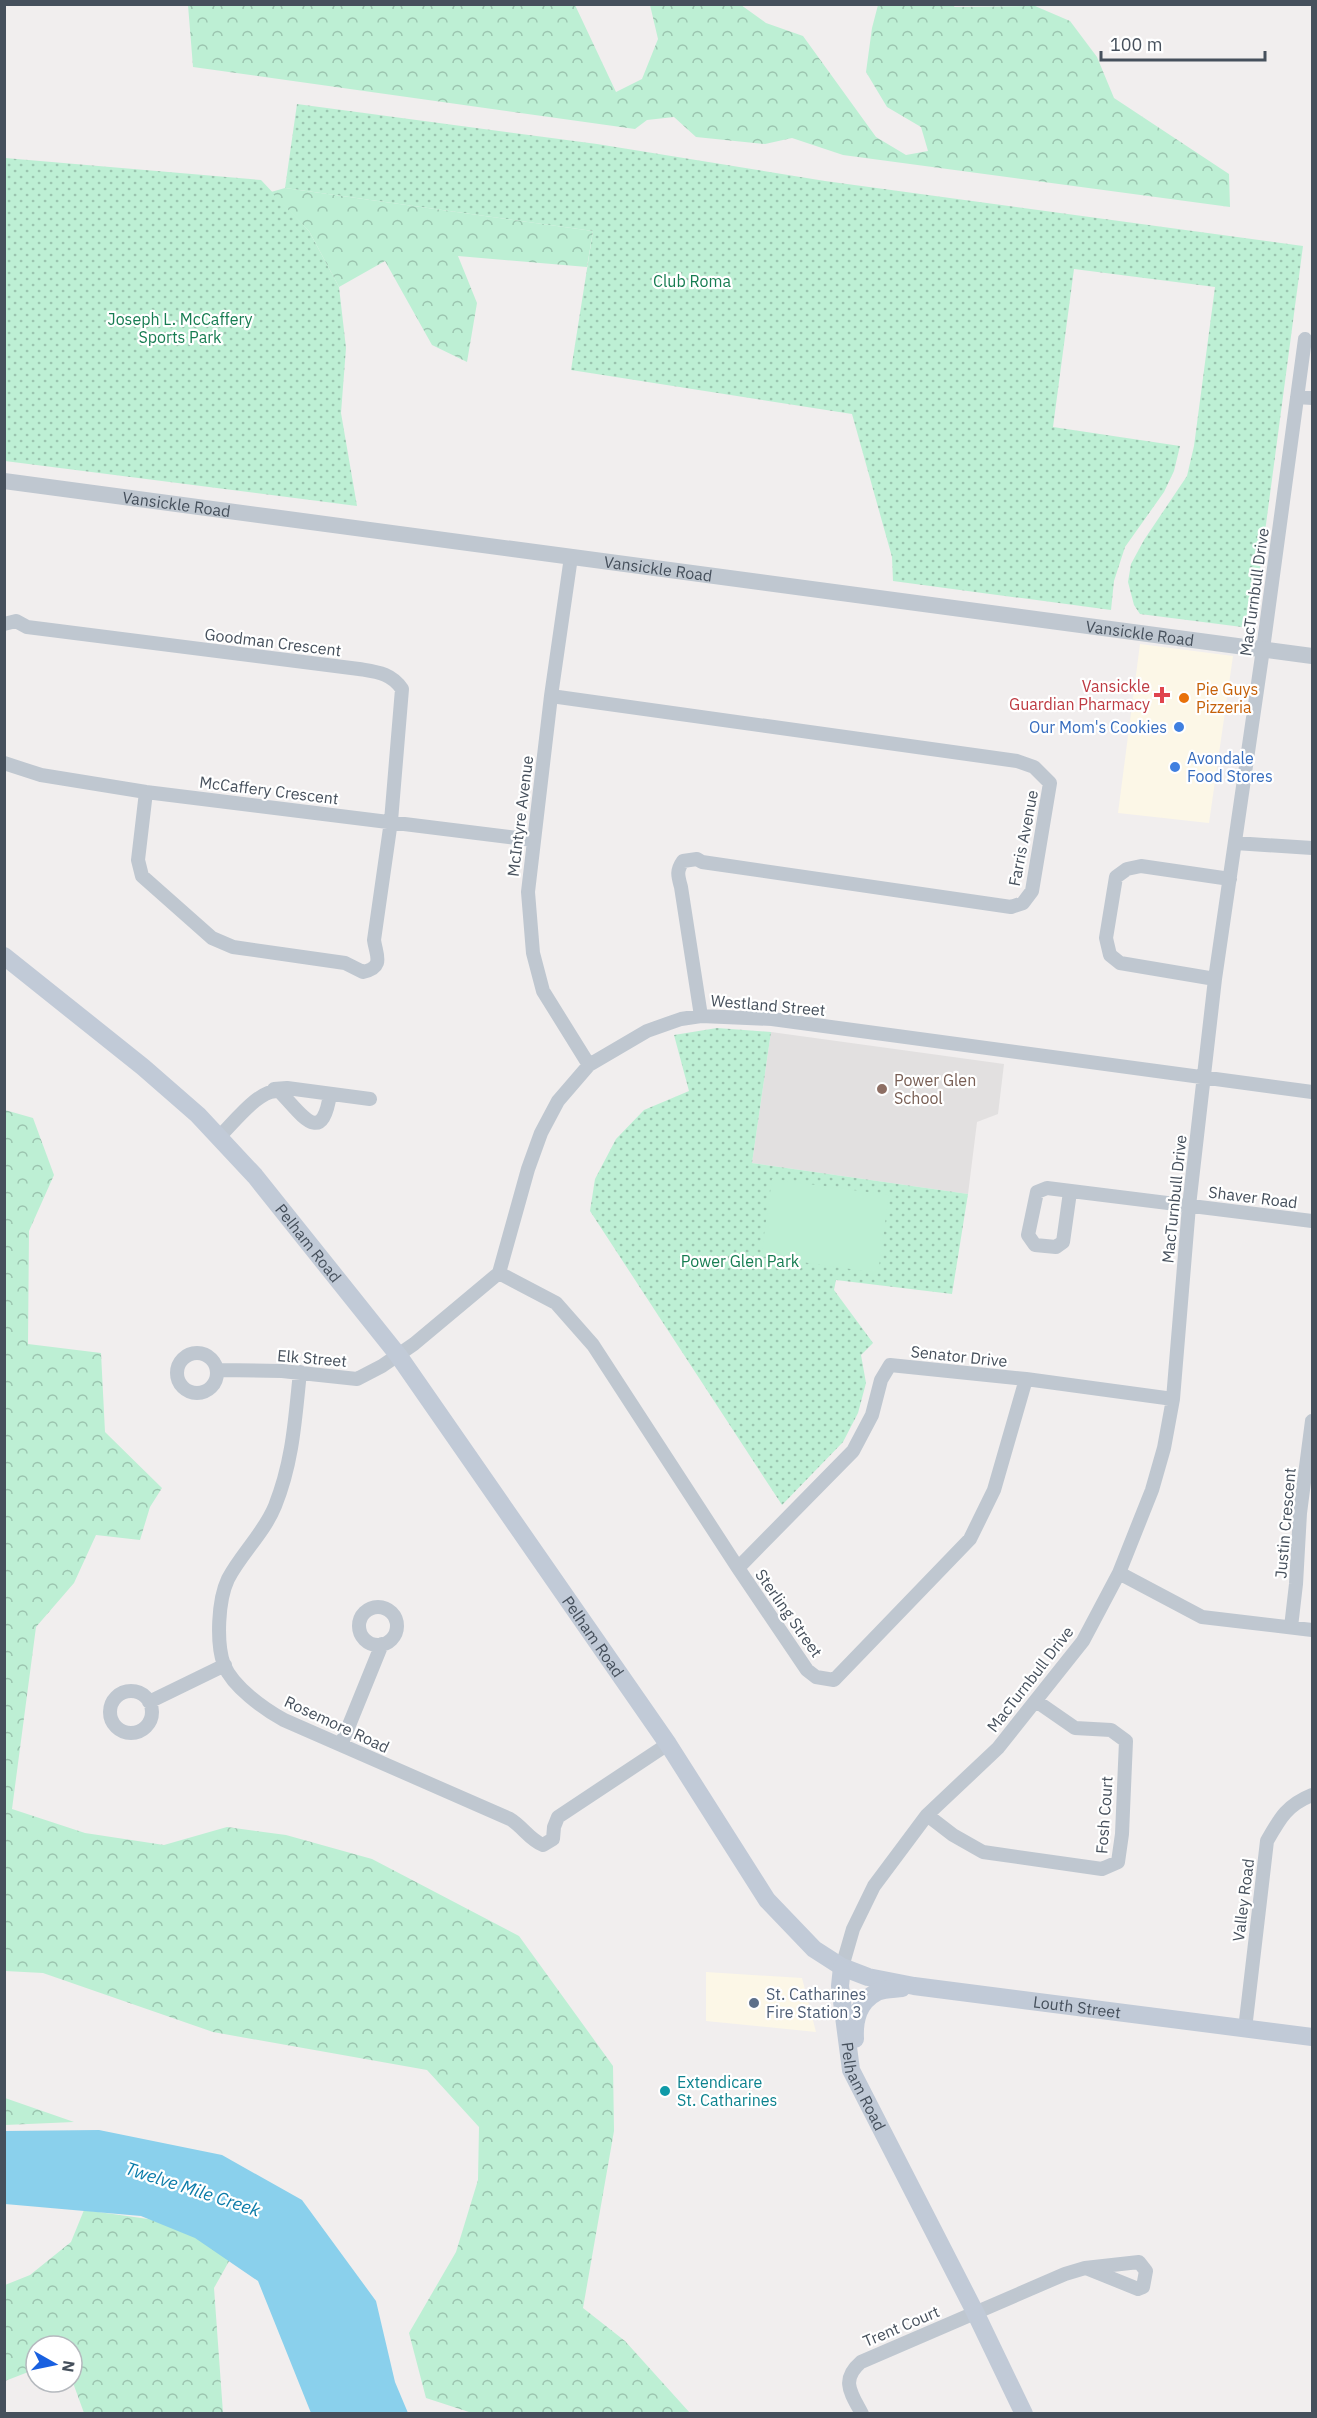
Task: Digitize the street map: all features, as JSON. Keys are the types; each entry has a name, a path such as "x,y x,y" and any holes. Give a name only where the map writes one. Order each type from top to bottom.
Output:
{"main road":[{"name":"Pelham Road","path":"4,956 143,1067 219,1137 255,1176 398,1355 668,1744 767,1900 814,1949 842,1967 840,1986 851,2070 975,2312 1024,2414"},
{"name":"Louth Street","path":"842,1967 868,1977 914,1986 1312,2037"},
{"path":"851,2070 855,2047 854,2024 859,2008 877,1992 914,1986"}],"street":[{"name":"MacTurnbull Drive","path":"842,1967 853,1929 874,1886 927,1815 998,1748 1083,1641 1119,1573 1152,1490 1164,1448 1173,1399 1189,1206 1215,979 1305,339"},
{"path":"1297,397 1312,398"},
{"name":"Vansickle Road","path":"4,481 1312,656"},
{"name":"McIntyre Avenue","path":"571,556 551,696 528,892 533,953 543,991 589,1065"},
{"name":"Goodman Crescent","path":"4,624 16,621 27,627 386,674 395,679 402,689 391,821"},
{"name":"Farris Avenue","path":"551,696 1017,761 1034,767 1050,783 1032,891 1023,903 1011,908 702,862 697,859 683,861 678,869 678,878 701,1016"},
{"name":"McCaffery Crescent","path":"4,763 41,775 146,792 533,840"},
{"path":"146,792 138,860 142,876 212,938 233,947 345,963 363,972 374,966 378,958 374,940 391,821"},
{"path":"1235,843 1312,848"},
{"path":"1215,979 1120,963 1110,955 1107,938 1116,877 1127,869 1141,866 1230,879"},
{"name":"Westland Street","path":"499,1273 528,1169 541,1133 558,1101 589,1065 647,1031 681,1019 701,1016 772,1019 1312,1092"},
{"path":"219,1137 264,1094 280,1088 370,1100"},
{"path":"264,1094 279,1091 306,1120 316,1122 323,1119 330,1094"},
{"name":"Shaver Road","path":"1070,1192 1063,1242 1056,1247 1035,1245 1028,1235 1037,1192 1047,1188 1312,1221"},
{"path":"398,1355 499,1273"},
{"name":"Sterling Street","path":"499,1273 556,1303 593,1345 738,1568 807,1670 816,1677 834,1680 970,1539 994,1490 1026,1379"},
{"name":"Elk Street","path":"218,1370 300,1372 357,1379 398,1355"},
{"name":"Senator Drive","path":"738,1568 853,1451 872,1415 881,1380 891,1365 1026,1379 1173,1399"},
{"name":"Rosemore Road","path":"300,1372 291,1454 285,1480 269,1518 235,1567 222,1596 219,1623 225,1665 243,1689 266,1709 341,1745 510,1819 519,1824 536,1842 545,1845 554,1839 554,1827 558,1817 668,1744"},
{"name":"Justin Crescent","path":"1291,1627 1300,1513 1312,1421"},
{"path":"1119,1573 1202,1617 1312,1630"},
{"path":"341,1745 382,1644"},
{"path":"149,1702 225,1665"},
{"name":"Fosh Court","path":"927,1815 953,1835 982,1852 1102,1869 1118,1862 1122,1834 1126,1741 1111,1730 1075,1728 1036,1701"},
{"name":"Valley Road","path":"1245,2030 1267,1840 1282,1813 1312,1795"},
{"path":"975,2312 1086,2268"},
{"name":"Trent Court","path":"862,2414 849,2388 850,2374 854,2368 861,2362 975,2312"}],"shaded area":[{"path":"1140,644 1233,656 1209,823 1118,813"},
{"name":"Power Glen School","path":"771,1032 1004,1064 998,1114 977,1122 968,1194 752,1163"},
{"path":"706,1972 802,1978 816,2032 706,2021"}],"green space":[{"path":"188,5 575,5 616,92 642,79 658,39 650,5 741,5 766,23 803,36 876,137 906,155 928,151 921,127 887,107 866,72 872,28 878,5 1035,6 1070,21 1097,57 1114,98 1229,174 1230,207 843,155 792,138 765,144 696,137 674,117 647,120 635,129 193,67"},
{"name":"Club Roma","path":"297,104 597,144 825,181 1303,246 1253,622 1250,628 1140,614 1134,605 1128,582 1131,564 1144,540 1187,476 1194,446 1215,287 1074,269 1053,427 1180,446 1174,471 1164,492 1125,547 1114,581 1111,610 893,581 892,557 852,414 571,370 593,231 285,188"},
{"name":"Joseph L. McCaffery Sports Park","path":"5,158 261,180 309,231 339,287 346,348 341,413 357,506 5,461"},
{"path":"285,188 593,231 587,267 458,256 477,303 467,362 432,345 385,261 339,287 309,231 271,192"},
{"name":"Power Glen Park","path":"717,1028 771,1032 752,1163 968,1194 952,1294 836,1280 834,1290 873,1343 861,1355 866,1383 858,1413 843,1442 782,1505 590,1211 595,1179 616,1139 644,1110 689,1091 674,1035"},
{"path":"5,1110 33,1118 54,1175 29,1231 28,1344 101,1353 105,1432 162,1488 150,1507 140,1540 96,1535 74,1583 36,1627 12,1809 85,1833 164,1845 227,1827 286,1835 372,1859 519,1936 613,2066 614,2131 583,2308 625,2341 690,2413 472,2413 426,2398 409,2333 456,2252 478,2180 479,2127 427,2070 213,2032 43,1973 5,1971"},
{"path":"772,1179 889,1195 878,1273 761,1256"},
{"path":"5,2098 74,2122 5,2125"},
{"path":"84,2210 191,2225 237,2247 214,2288 223,2413 84,2413 77,2394 84,2394 84,2334 24,2334 24,2374 5,2381 5,2285 30,2275 71,2242"}],"water":[{"name":"Twelve Mile Creek","path":"99,2130 222,2155 302,2200 376,2301 395,2382 408,2413 311,2413 258,2281 195,2238 141,2216 5,2204 5,2131"}],"place":[{"name":"Vansickle Guardian Pharmacy","path":"1162,695"},
{"name":"Pie Guys Pizzeria","path":"1184,698"},
{"name":"Our Mom's Cookies","path":"1179,727"},
{"name":"Avondale Food Stores","path":"1175,767"},
{"name":"Power Glen School","path":"882,1089"},
{"name":"St. Catharines Fire Station 3","path":"754,2003"},
{"name":"Extendicare St. Catharines","path":"665,2091"}]}
